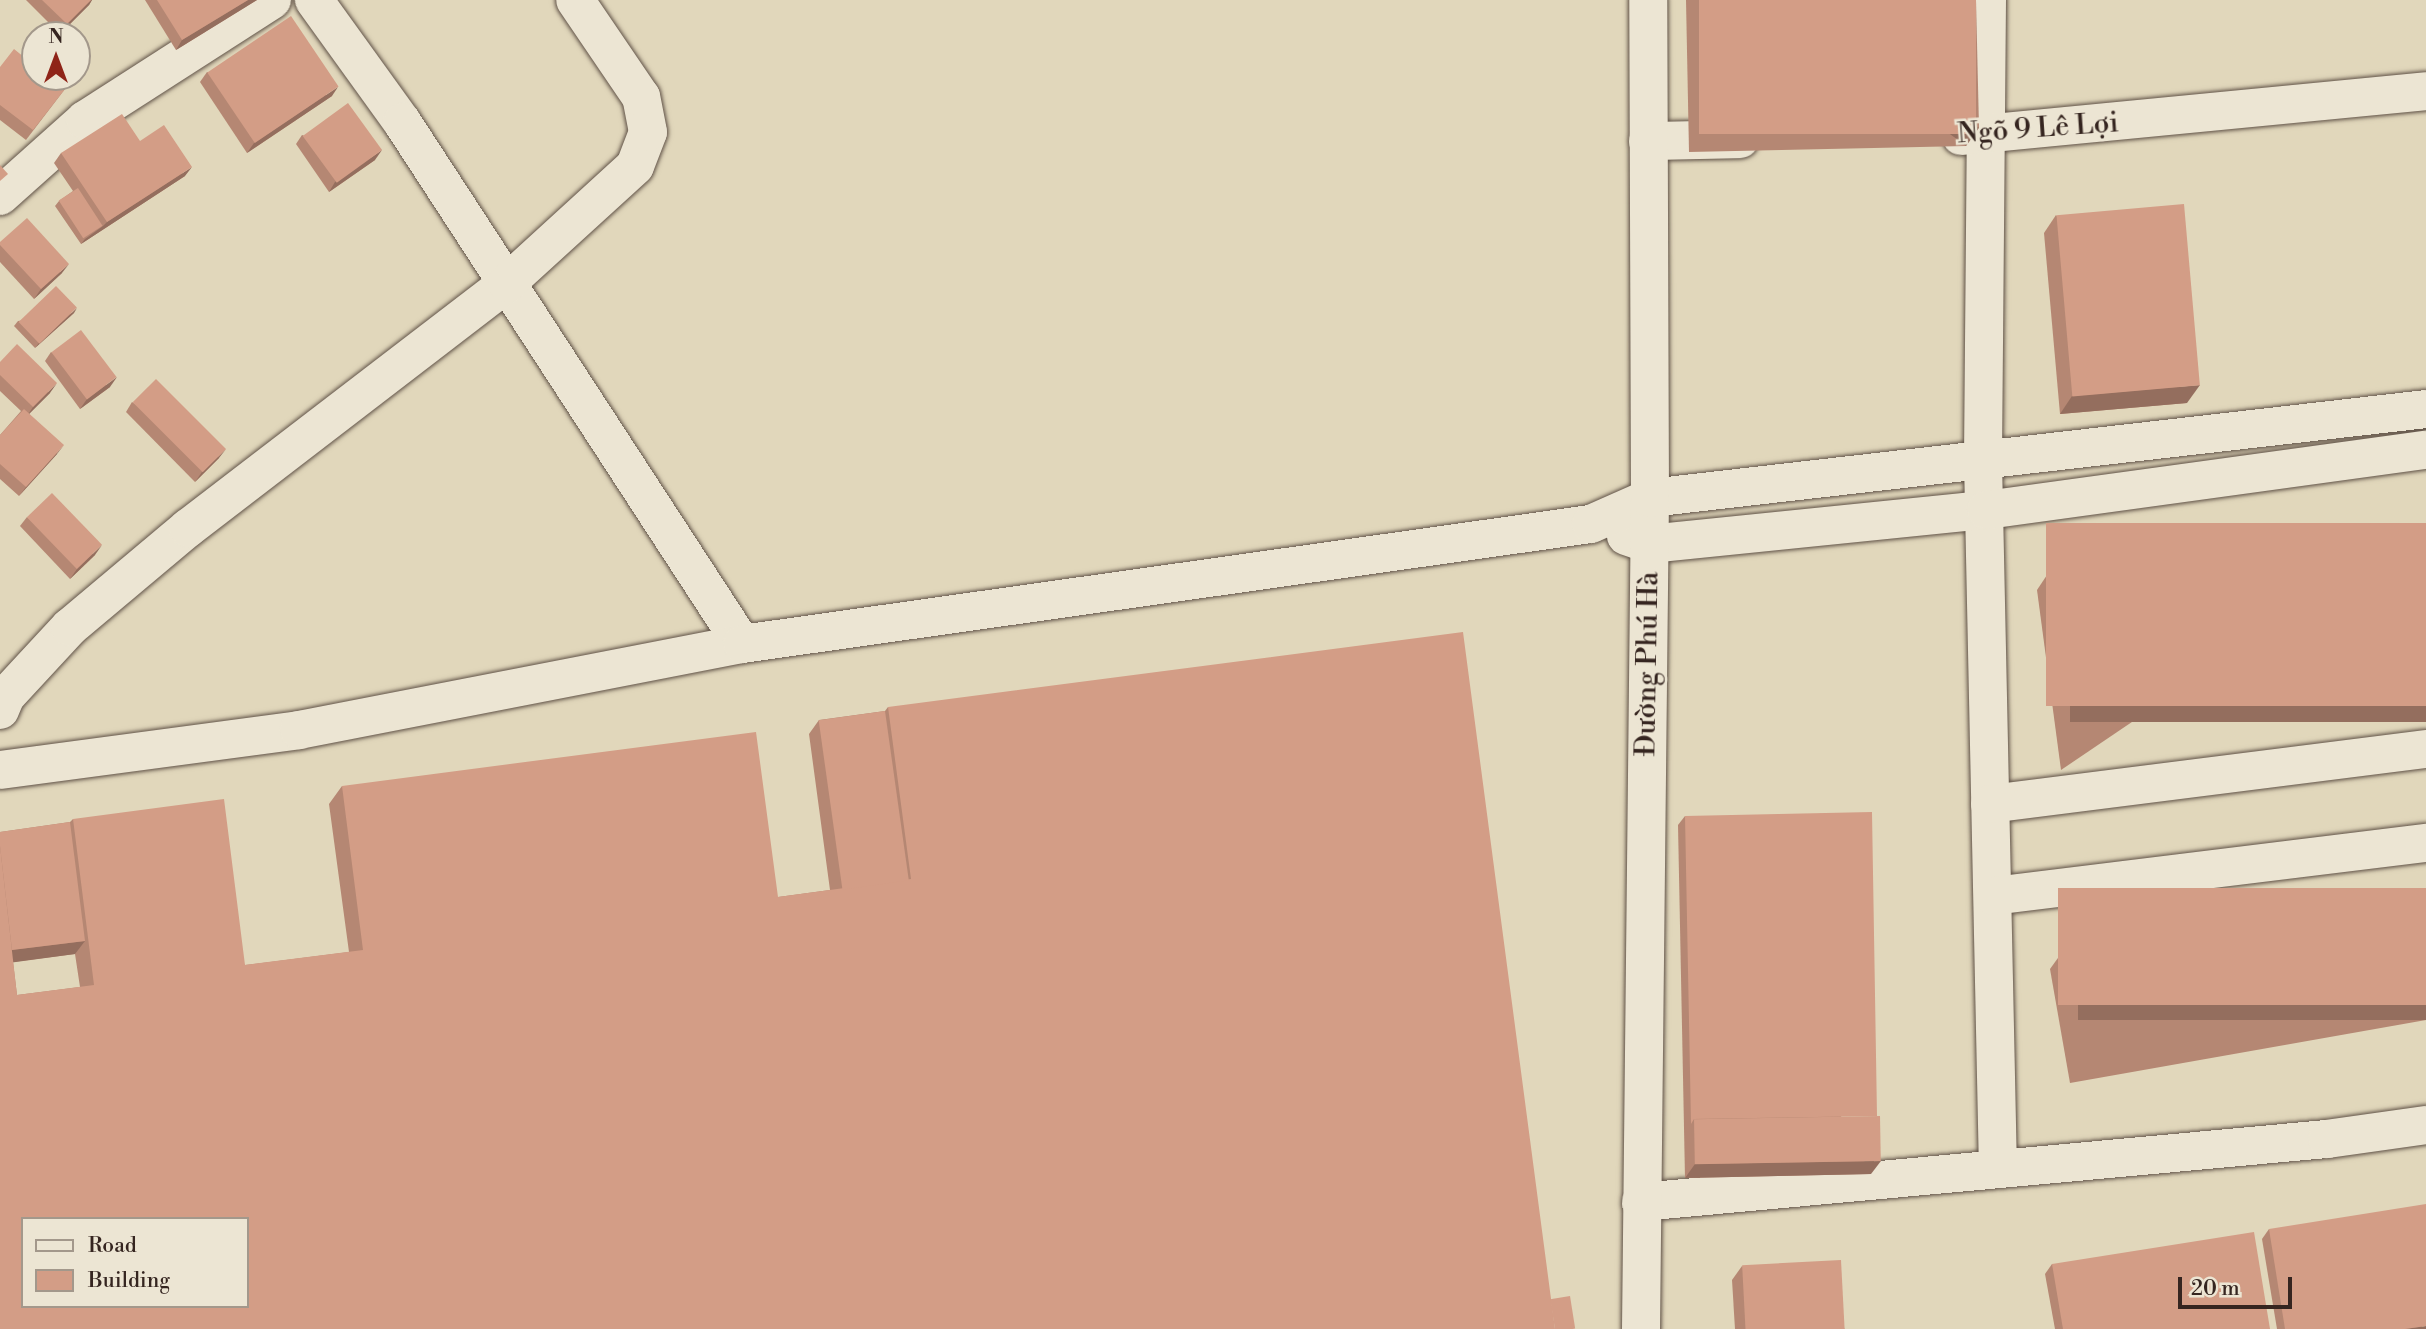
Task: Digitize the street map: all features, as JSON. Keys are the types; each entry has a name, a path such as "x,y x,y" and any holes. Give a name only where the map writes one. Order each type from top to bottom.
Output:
{"street":[{"path":"0,196 85,120 272,0"},
{"path":"314,0 402,122 742,644"},
{"path":"0,710 6,696 70,627 158,552 507,283 635,166 648,132 641,97 575,0"},
{"name":"Đường Phú Hà","path":"1641,1329 1650,498 1648,0"},
{"path":"1987,0 1983,461 1998,1169"},
{"name":"Ngõ 9 Lê Lợi","path":"1932,136 1986,136 2426,91"},
{"path":"1648,141 1769,139"},
{"path":"0,720 8,769 299,730 742,644 1591,524 1650,498 2426,409"},
{"path":"1591,524 1649,544 1986,510 2426,450"},
{"path":"1990,804 2426,749"},
{"path":"1993,896 2426,843"},
{"path":"1641,1202 2327,1139 2426,1125"}],"building":[{"path":"42,0 91,0 70,21 64,21"},
{"path":"157,0 248,0 182,40"},
{"path":"1699,0 1976,0 1976,134 1699,134"},
{"path":"291,16 339,86 255,143 207,72"},
{"path":"14,49 21,55 21,91 63,91 33,130 0,105 0,67"},
{"path":"348,103 382,150 337,183 303,136"},
{"path":"122,114 140,141 164,125 192,167 107,222 61,153"},
{"path":"0,165 8,174 0,181"},
{"path":"78,188 103,226 83,238 59,201"},
{"path":"2184,204 2200,385 2072,396 2056,215"},
{"path":"27,218 69,264 41,289 0,245 0,242"},
{"path":"56,286 77,308 39,344 19,322"},
{"path":"81,330 117,377 87,399 51,352"},
{"path":"17,344 57,383 33,407 0,375 0,362"},
{"path":"156,379 226,449 203,472 133,402"},
{"path":"24,409 64,445 26,487 0,464 0,435"},
{"path":"52,493 102,545 77,569 27,517"},
{"path":"2046,523 2426,523 2426,706 2046,706"},
{"path":"1463,632 1555,1329 0,1329 0,846 17,995 94,985 73,819 224,799 245,965 363,950 342,786 756,732 778,897 911,879 888,707"},
{"path":"885,711 909,880 842,890 819,720"},
{"path":"1872,812 1877,1116 1694,1119 1691,1124 1685,816"},
{"path":"70,822 85,941 12,950 0,832"},
{"path":"2058,888 2426,888 2426,1005 2058,1005"},
{"path":"1880,1116 1881,1161 1695,1164 1694,1119"},
{"path":"2426,1204 2426,1326 2405,1329 2285,1329 2269,1229"},
{"path":"2254,1232 2270,1329 2063,1329 2052,1264"},
{"path":"1841,1260 1845,1329 1745,1329 1742,1265"},
{"path":"1570,1296 1575,1329 1555,1329 1550,1299"}]}
